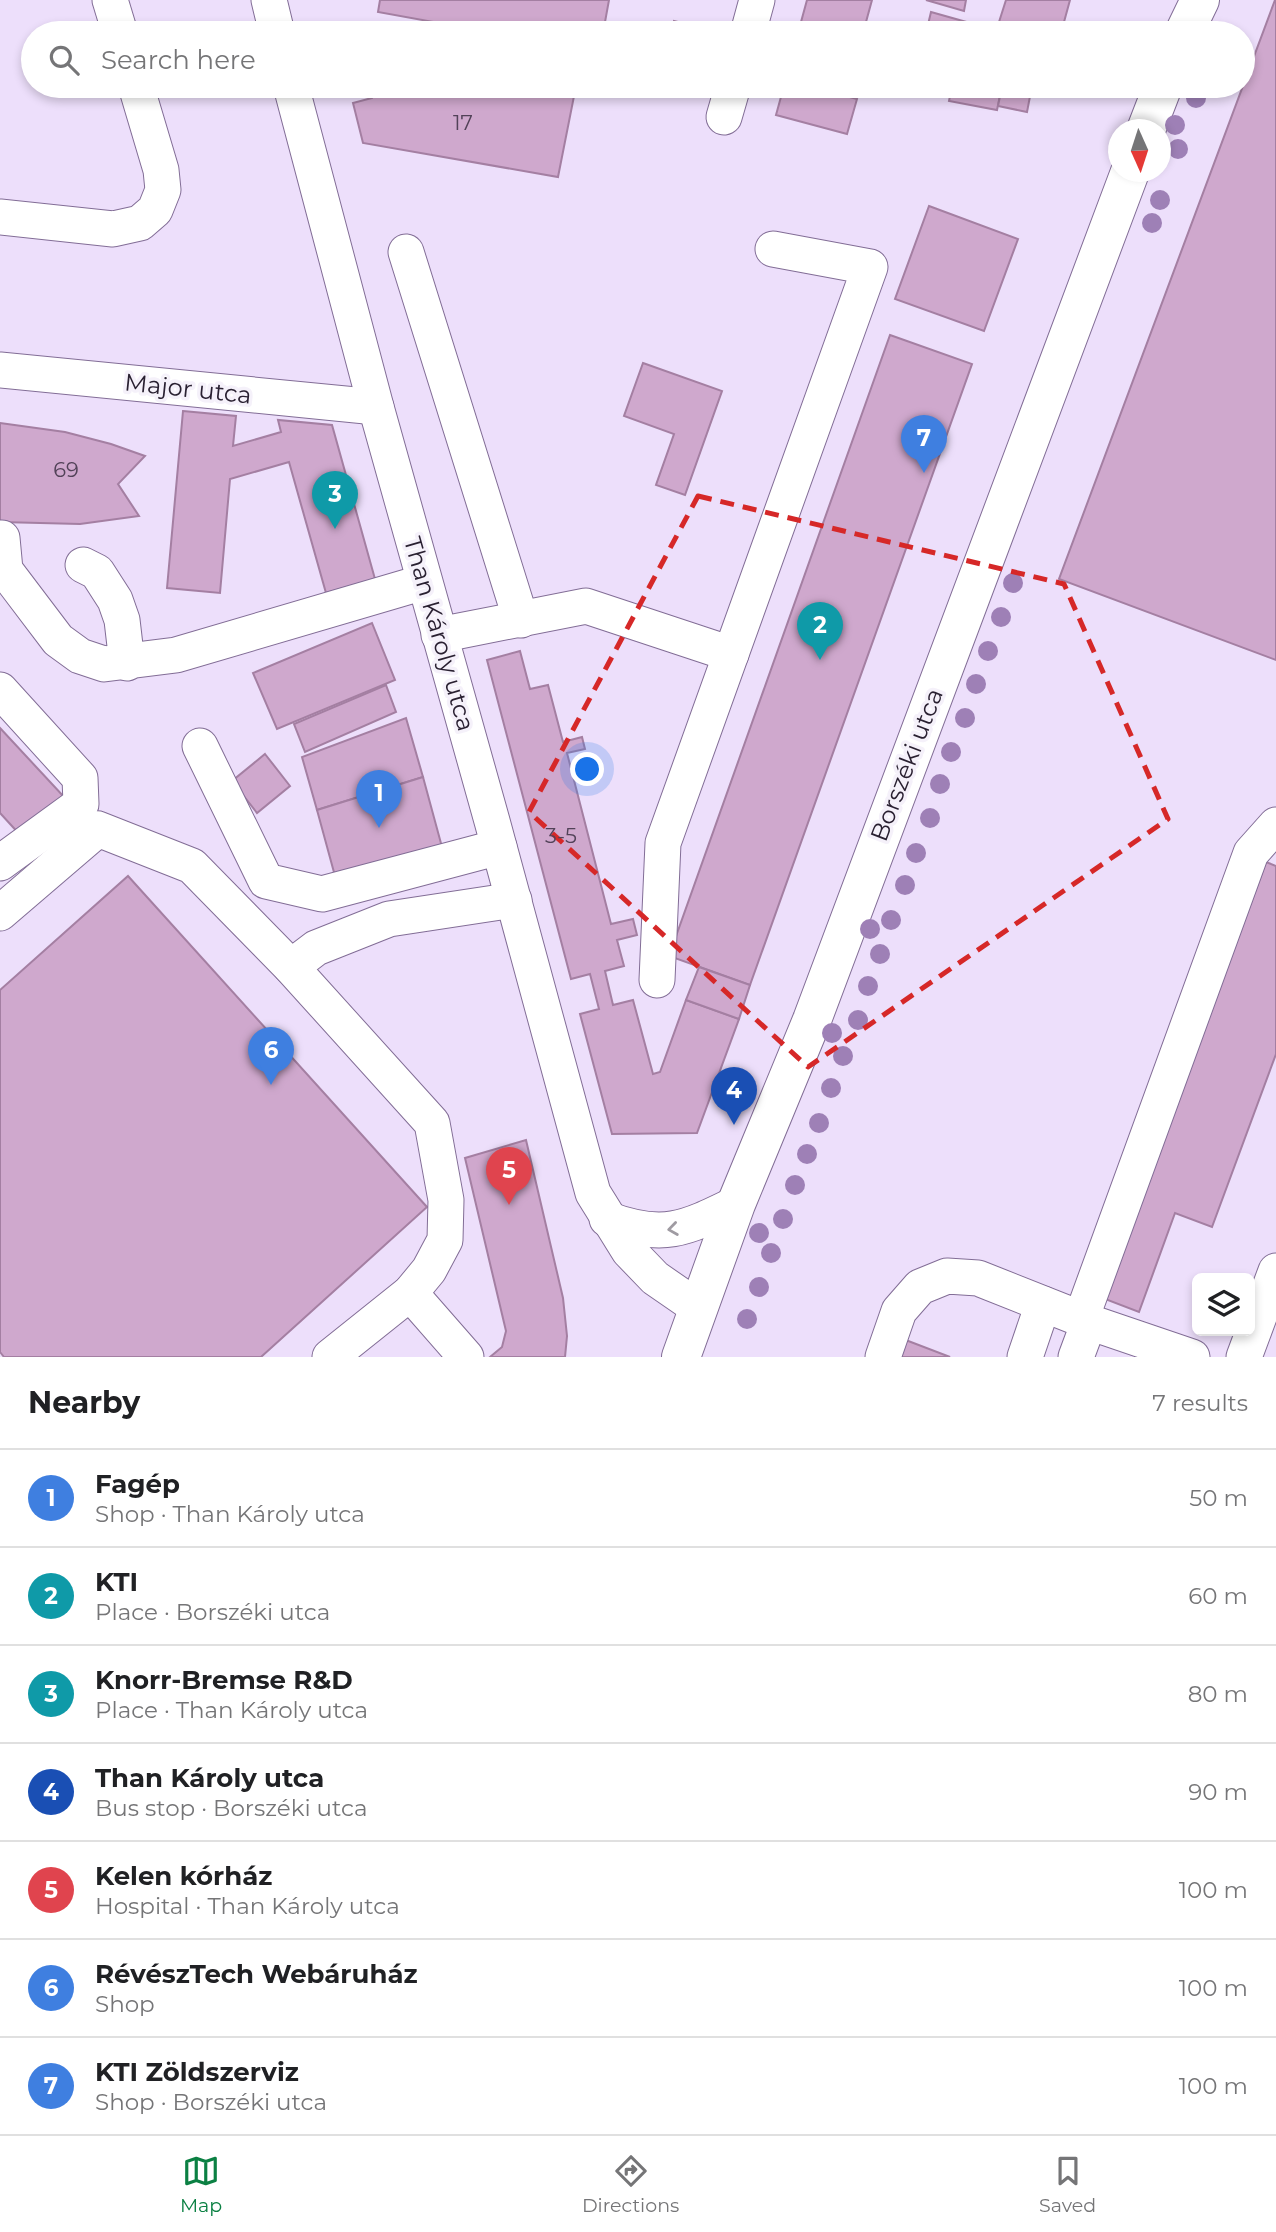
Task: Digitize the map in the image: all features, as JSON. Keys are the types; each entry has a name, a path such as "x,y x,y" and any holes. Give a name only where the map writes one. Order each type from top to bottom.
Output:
{"main road":[{"path":"1190,21 1200,0"},
{"path":"1150,119 1158,98"},
{"name":"Borszéki utca","path":"681,1357 736,1203 812,1020 1126,182"}],"street":[{"path":"110,0 116,21"},
{"path":"269,0 274,21"},
{"path":"751,21 757,0"},
{"path":"0,217 113,229 139,223 155,210 163,190 161,170 140,98"},
{"name":"Than Károly utca","path":"294,98 376,407 593,1193 629,1251 655,1278 697,1307"},
{"path":"657,980 663,843 870,267 773,249"},
{"path":"406,252 521,620"},
{"name":"Major utca","path":"0,370 376,407"},
{"path":"2,538 11,604 80,656 104,664 176,655 424,582"},
{"path":"83,565 97,572 115,600 122,620 127,663"},
{"path":"439,635 586,606 731,654"},
{"path":"0,690 80,778 89,817"},
{"path":"200,746 266,881 322,894 499,848"},
{"path":"0,863 89,817"},
{"path":"0,913 89,817"},
{"path":"89,817 192,866 292,967 432,1123 446,1200 445,1240 429,1270 410,1293 330,1357"},
{"path":"1076,1357 1085,1321 1251,853 1276,825"},
{"path":"292,967 316,948 389,919 514,900"},
{"path":"607,1219 635,1229 659,1231 687,1227 736,1203"},
{"path":"1244,1357 1276,1271"},
{"path":"883,1357 899,1311 920,1287 947,1276 978,1278 1085,1321 1192,1357"},
{"path":"410,1293 466,1357"},
{"path":"1025,1357 1043,1304"}],"highlighted area":[{"path":"698,496 1064,584 1168,819 808,1067 529,812"}],"building":[{"path":"380,0 609,0 605,21 428,21 378,12"},
{"path":"807,0 872,0 866,21 801,21"},
{"path":"926,0 966,0 964,11"},
{"path":"1006,0 1070,0 1064,21 999,21"},
{"path":"1276,0 1276,660 1059,579 1238,98 1255,98 1255,54"},
{"path":"931,12 963,21 929,21"},
{"path":"372,98 574,98 558,177 363,143 353,103"},
{"path":"781,98 857,99 847,134 776,115"},
{"path":"950,98 1000,98 997,110 949,101"},
{"path":"1000,98 1030,98 1027,112 998,106"},
{"path":"929,206 1018,239 984,331 895,299"},
{"path":"890,335 972,364 750,985 669,956"},
{"path":"643,363 722,391 685,495 656,485 674,434 624,416"},
{"path":"183,411 236,416 233,446 281,432 278,420 332,425 375,579 326,593 289,462 230,479 220,593 167,588"},
{"path":"0,423 65,432 145,456 118,484 139,516 80,524 0,522"},
{"path":"372,623 395,680 277,729 253,673"},
{"path":"520,651 530,689 548,685 563,742 582,737 585,749 567,753 611,924 633,919 637,935 617,940 624,966 605,971 613,1005 633,1000 653,1074 660,1072 686,1000 739,1019 697,1133 612,1134 580,1014 599,1009 590,974 571,979 487,660"},
{"path":"386,685 396,712 305,752 294,724"},
{"path":"406,718 423,777 317,810 302,757"},
{"path":"0,728 65,798 22,837 0,813"},
{"path":"265,754 290,786 257,813 232,781"},
{"path":"423,777 442,847 335,876 317,810"},
{"path":"1266,862 1276,866 1276,1054 1212,1227 1175,1213 1139,1312 1105,1299"},
{"path":"128,876 427,1207 261,1357 4,1357 0,1352 0,990"},
{"path":"699,967 750,985 739,1019 686,1000"},
{"path":"526,1140 563,1298 567,1336 565,1357 490,1357 502,1347 506,1331 465,1158"},
{"path":"903,1339 950,1357 897,1357"}],"place":[{"name":"KTI Zöldszerviz","path":"924,473"},
{"name":"Knorr-Bremse R&D","path":"335,529"},
{"name":"KTI","path":"820,660"},
{"name":"Fagép","path":"379,828"},
{"name":"RévészTech Webáruház","path":"271,1085"},
{"name":"Than Károly utca","path":"734,1125"},
{"name":"Kelen kórház","path":"509,1205"}]}
